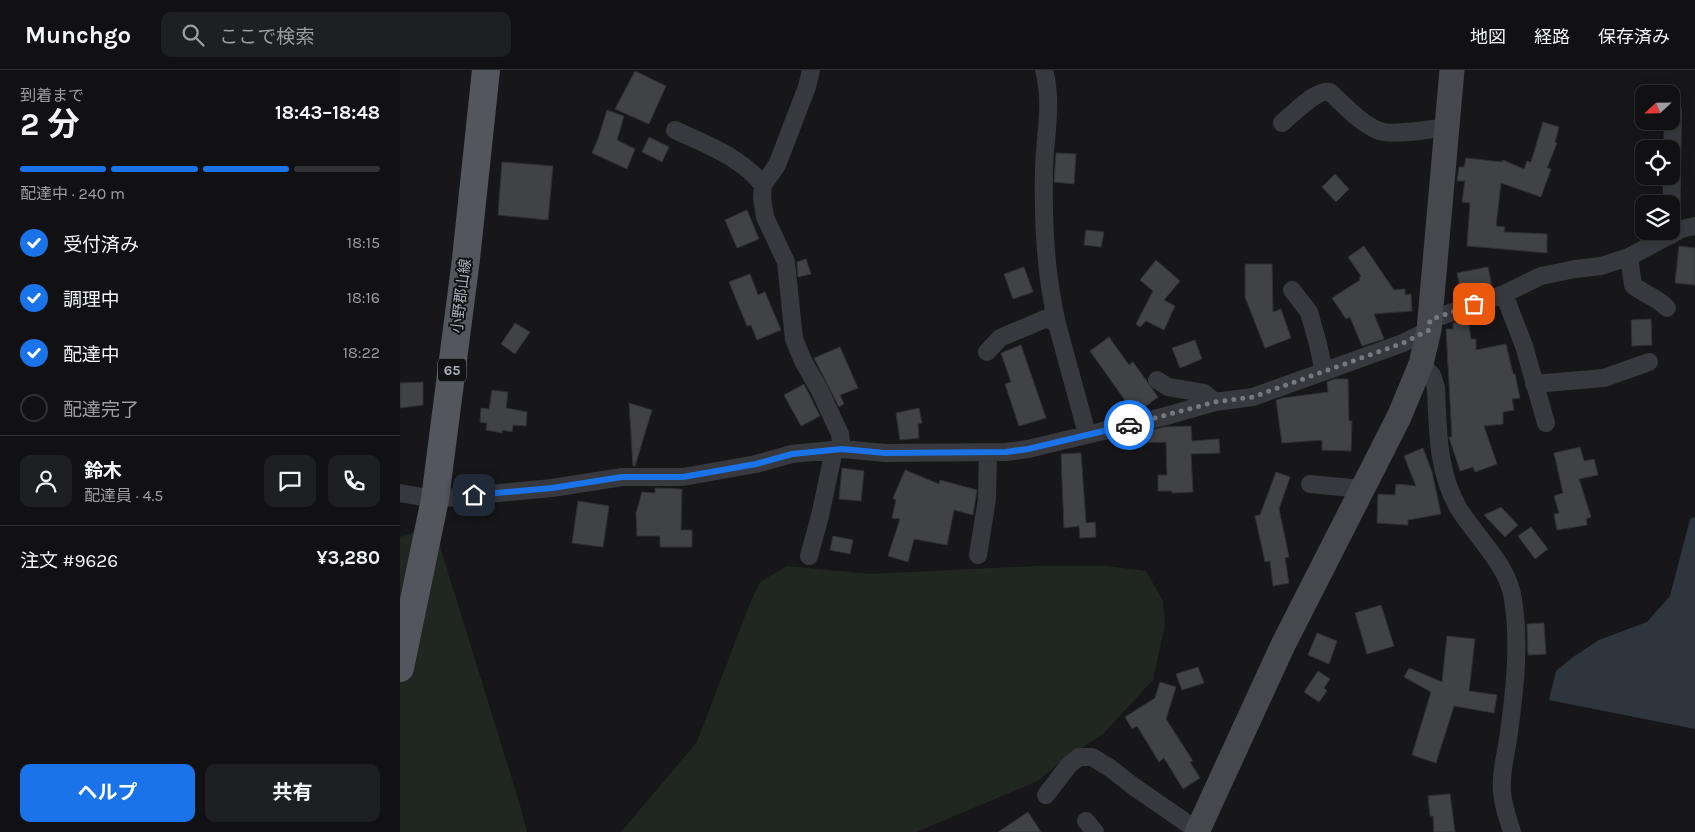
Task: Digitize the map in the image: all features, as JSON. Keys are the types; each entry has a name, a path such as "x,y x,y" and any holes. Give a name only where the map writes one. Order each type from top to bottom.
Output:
{"main road":[{"name":"小野郡山線","path":"400,668 405,621 434,499 466,259 486,70"}],"street":[{"path":"809,556 838,449 840,434 794,339 786,262 765,217 762,198 763,185 777,165 807,87 811,70"},
{"path":"1044,70 1049,106 1043,210 1049,288 1087,434"},
{"path":"1046,795 1069,765 1079,757 1092,756 1198,832 1283,645 1399,418 1421,364 1430,325 1452,70"},
{"path":"1282,123 1316,95 1324,91 1330,92 1369,126 1380,131 1393,132 1446,127"},
{"path":"675,130 729,155 755,175 763,185"},
{"path":"1672,195 1673,130"},
{"path":"1680,231 1695,226"},
{"path":"400,493 434,499 552,488 622,477 683,477 756,464 792,454 838,449 885,453 988,452 1028,449 1166,416 1215,402 1253,397 1403,343 1445,314 1504,294 1541,276 1575,268 1601,266 1629,256 1662,240"},
{"path":"1629,256 1633,286 1658,299 1667,308"},
{"path":"1292,290 1308,312 1324,372"},
{"path":"1504,294 1524,346 1546,424"},
{"path":"987,352 1000,338 1047,318 1057,324"},
{"path":"1534,384 1604,378 1649,362"},
{"path":"1421,364 1432,375 1436,388 1442,469 1449,489 1459,508 1504,573 1513,598 1516,633 1514,687 1502,776 1504,806 1512,832"},
{"path":"1157,380 1168,388 1204,393 1215,402"},
{"path":"978,555 987,499 988,452"},
{"path":"1310,484 1362,489"}],"shaded area":[{"path":"1695,517 1695,729 1549,700 1556,671 1599,640 1647,622 1670,596 1690,519"},
{"path":"418,531 438,540 527,832 400,832 400,537"},
{"path":"787,566 870,574 1036,566 1107,566 1146,571 1163,601 1165,625 1153,680 1103,734 1060,762 1038,781 916,832 621,832 697,742 748,608 760,582"}],"building":[{"path":"635,71 666,86 649,124 615,109"},
{"path":"607,110 624,116 617,140 635,149 627,169 592,153"},
{"path":"1543,122 1559,127 1555,142 1557,143 1547,168 1551,169 1541,197 1501,183 1496,226 1505,227 1504,232 1547,234 1547,253 1467,246 1470,203 1462,202 1465,181 1457,181 1459,167 1464,167 1466,158 1502,162 1503,160 1524,169 1527,161 1531,162"},
{"path":"649,137 669,147 662,162 642,152"},
{"path":"1056,153 1076,154 1074,184 1054,182"},
{"path":"502,162 553,166 548,220 498,215"},
{"path":"1335,174 1349,189 1336,202 1322,187"},
{"path":"747,210 759,239 737,248 725,220"},
{"path":"1086,230 1104,232 1101,247 1084,245"},
{"path":"1364,246 1394,290 1405,289 1405,295 1411,294 1412,311 1374,314 1384,339 1362,346 1350,317 1346,319 1332,298 1360,280 1361,276 1348,257"},
{"path":"1679,246 1695,248 1695,285 1675,283"},
{"path":"806,259 811,274 798,277 797,262"},
{"path":"1156,260 1180,281 1164,300 1175,306 1164,330 1146,321 1140,327 1136,324 1153,291 1140,280"},
{"path":"1245,264 1272,264 1273,312 1281,309 1291,338 1265,348 1245,297"},
{"path":"1024,267 1033,292 1013,299 1004,274"},
{"path":"1488,267 1492,287 1462,297 1457,273"},
{"path":"750,274 758,295 765,292 781,330 757,340 751,325 747,326 729,282"},
{"path":"1468,318 1471,339 1476,339 1476,350 1506,344 1520,398 1512,399 1514,410 1503,412 1503,424 1484,426 1497,464 1475,472 1473,467 1460,471 1449,437 1452,437 1446,329 1453,329 1453,323"},
{"path":"1651,319 1652,345 1632,346 1631,320"},
{"path":"515,323 530,332 515,354 501,344"},
{"path":"1109,337 1129,365 1133,362 1158,397 1138,412 1134,413 1090,351"},
{"path":"1195,340 1202,359 1180,368 1172,348"},
{"path":"1021,345 1046,418 1019,426 1005,384 1011,382 1001,353"},
{"path":"840,347 858,388 840,395 844,404 839,407 814,358"},
{"path":"1334,379 1348,379 1349,421 1352,421 1351,451 1322,450 1322,440 1282,443 1276,400 1328,392 1327,382"},
{"path":"423,382 423,405 400,408 400,383"},
{"path":"804,384 820,416 801,426 784,395"},
{"path":"492,390 508,392 506,408 527,412 526,426 513,425 512,432 502,430 502,433 486,430 487,423 480,422 481,408 489,409"},
{"path":"629,403 652,410 635,466 633,466"},
{"path":"919,408 922,423 918,424 919,438 900,440 896,413"},
{"path":"1191,426 1192,441 1219,439 1220,453 1191,454 1193,492 1172,493 1172,491 1158,491 1158,475 1167,475 1166,442 1140,443 1140,433 1164,427"},
{"path":"1580,447 1584,461 1594,459 1598,475 1579,479 1591,517 1586,519 1587,525 1557,530 1554,514 1559,513 1554,496 1563,493 1554,453"},
{"path":"1423,448 1432,472 1441,514 1408,520 1408,525 1377,523 1378,494 1395,495 1396,484 1416,486 1404,456"},
{"path":"1081,453 1086,523 1095,522 1096,537 1080,538 1079,526 1064,528 1061,454"},
{"path":"842,468 864,471 861,501 839,499"},
{"path":"905,470 939,484 940,480 977,490 973,515 954,510 947,545 914,539 908,562 888,556 900,519 892,518 896,500 893,498"},
{"path":"1276,472 1290,477 1279,509 1289,557 1285,558 1289,583 1273,586 1270,561 1265,562 1255,516 1260,515"},
{"path":"655,488 682,489 681,530 692,530 692,547 660,547 660,536 637,536 636,513 642,492 655,493"},
{"path":"578,501 609,506 603,547 572,543"},
{"path":"1501,507 1518,525 1505,537 1484,515"},
{"path":"1531,527 1548,549 1535,559 1518,536"},
{"path":"833,536 853,540 850,554 830,550"},
{"path":"1381,605 1394,646 1367,654 1355,613"},
{"path":"1544,623 1546,654 1528,655 1527,624"},
{"path":"1317,633 1337,641 1329,664 1308,655"},
{"path":"1447,636 1475,639 1469,691 1497,695 1494,713 1454,706 1436,763 1412,755 1431,692 1404,677 1409,668 1442,682"},
{"path":"1198,667 1204,683 1182,690 1176,674"},
{"path":"1318,671 1330,679 1324,688 1327,691 1319,702 1304,692"},
{"path":"1160,682 1176,687 1166,719 1193,761 1190,762 1200,778 1183,789 1164,758 1159,762 1137,726 1132,729 1125,717 1155,698"},
{"path":"1450,794 1455,832 1434,832 1433,816 1430,816 1428,796"},
{"path":"1028,812 1041,832 998,832"}],"way so far":[{"path":"1129,425 1215,402 1253,397 1403,343 1429,330 1430,320 1474,304"}],"route":[{"path":"474,495 552,488 622,477 683,477 756,464 792,454 842,449 885,453 1006,452 1028,449 1129,425"}]}
